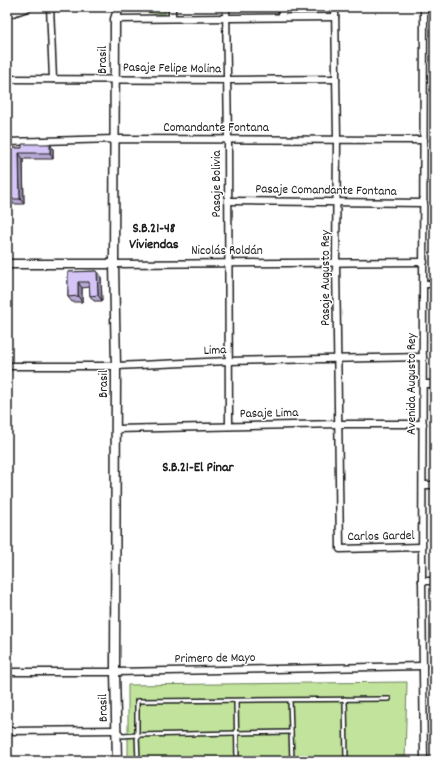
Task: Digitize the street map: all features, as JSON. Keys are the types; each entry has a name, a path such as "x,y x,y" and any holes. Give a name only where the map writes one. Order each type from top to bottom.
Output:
{"street":[{"path":"7,14 27,7"},
{"path":"50,7 52,79"},
{"name":"Brasil","path":"117,761 116,366 114,264 115,19 119,7"},
{"path":"172,7 172,18"},
{"name":"Pasaje Bolivia","path":"226,7 229,426"},
{"path":"282,7 282,17"},
{"name":"Pasaje Augusto Rey","path":"335,7 337,139 336,263 340,549"},
{"name":"Avenida Augusto Rey","path":"424,7 422,485 424,761"},
{"path":"115,19 335,17"},
{"name":"Pasaje Felipe Molina","path":"7,79 336,79"},
{"name":"Comandante Fontana","path":"7,142 115,139 424,140"},
{"name":"Pasaje Comandante Fontana","path":"228,201 424,204"},
{"name":"Nicolás Roldán","path":"7,264 424,262"},
{"path":"424,284 435,284"},
{"name":"Lima","path":"7,366 116,366 228,361 423,357"},
{"path":"423,384 435,384"},
{"name":"Pasaje Lima","path":"116,429 338,424 423,424"},
{"path":"422,485 435,485"},
{"name":"Carlos Gardel","path":"340,549 422,547"},
{"path":"422,581 435,581"},
{"name":"Primero de Mayo","path":"7,672 116,672 423,666"},
{"path":"7,731 117,730"}],"lane":[{"path":"344,761 346,759 345,699"},
{"path":"138,761 137,701 389,699"},
{"path":"290,700 292,761"},
{"path":"236,701 237,761"},
{"path":"117,730 122,736 291,732"}],"green space":[{"path":"132,7 165,7 165,14 131,11"},
{"path":"407,682 405,761 128,761 128,685"}],"building":[{"path":"22,144 50,144 50,153 19,153 20,199 9,199 9,148 22,148"},
{"path":"97,271 98,295 90,296 89,282 78,282 78,296 68,297 68,272"}],"district":[{"name":"S.B.21-48 Viviendas","path":"154,238"},
{"name":"S.B.21-El Pinar","path":"198,468"}]}
